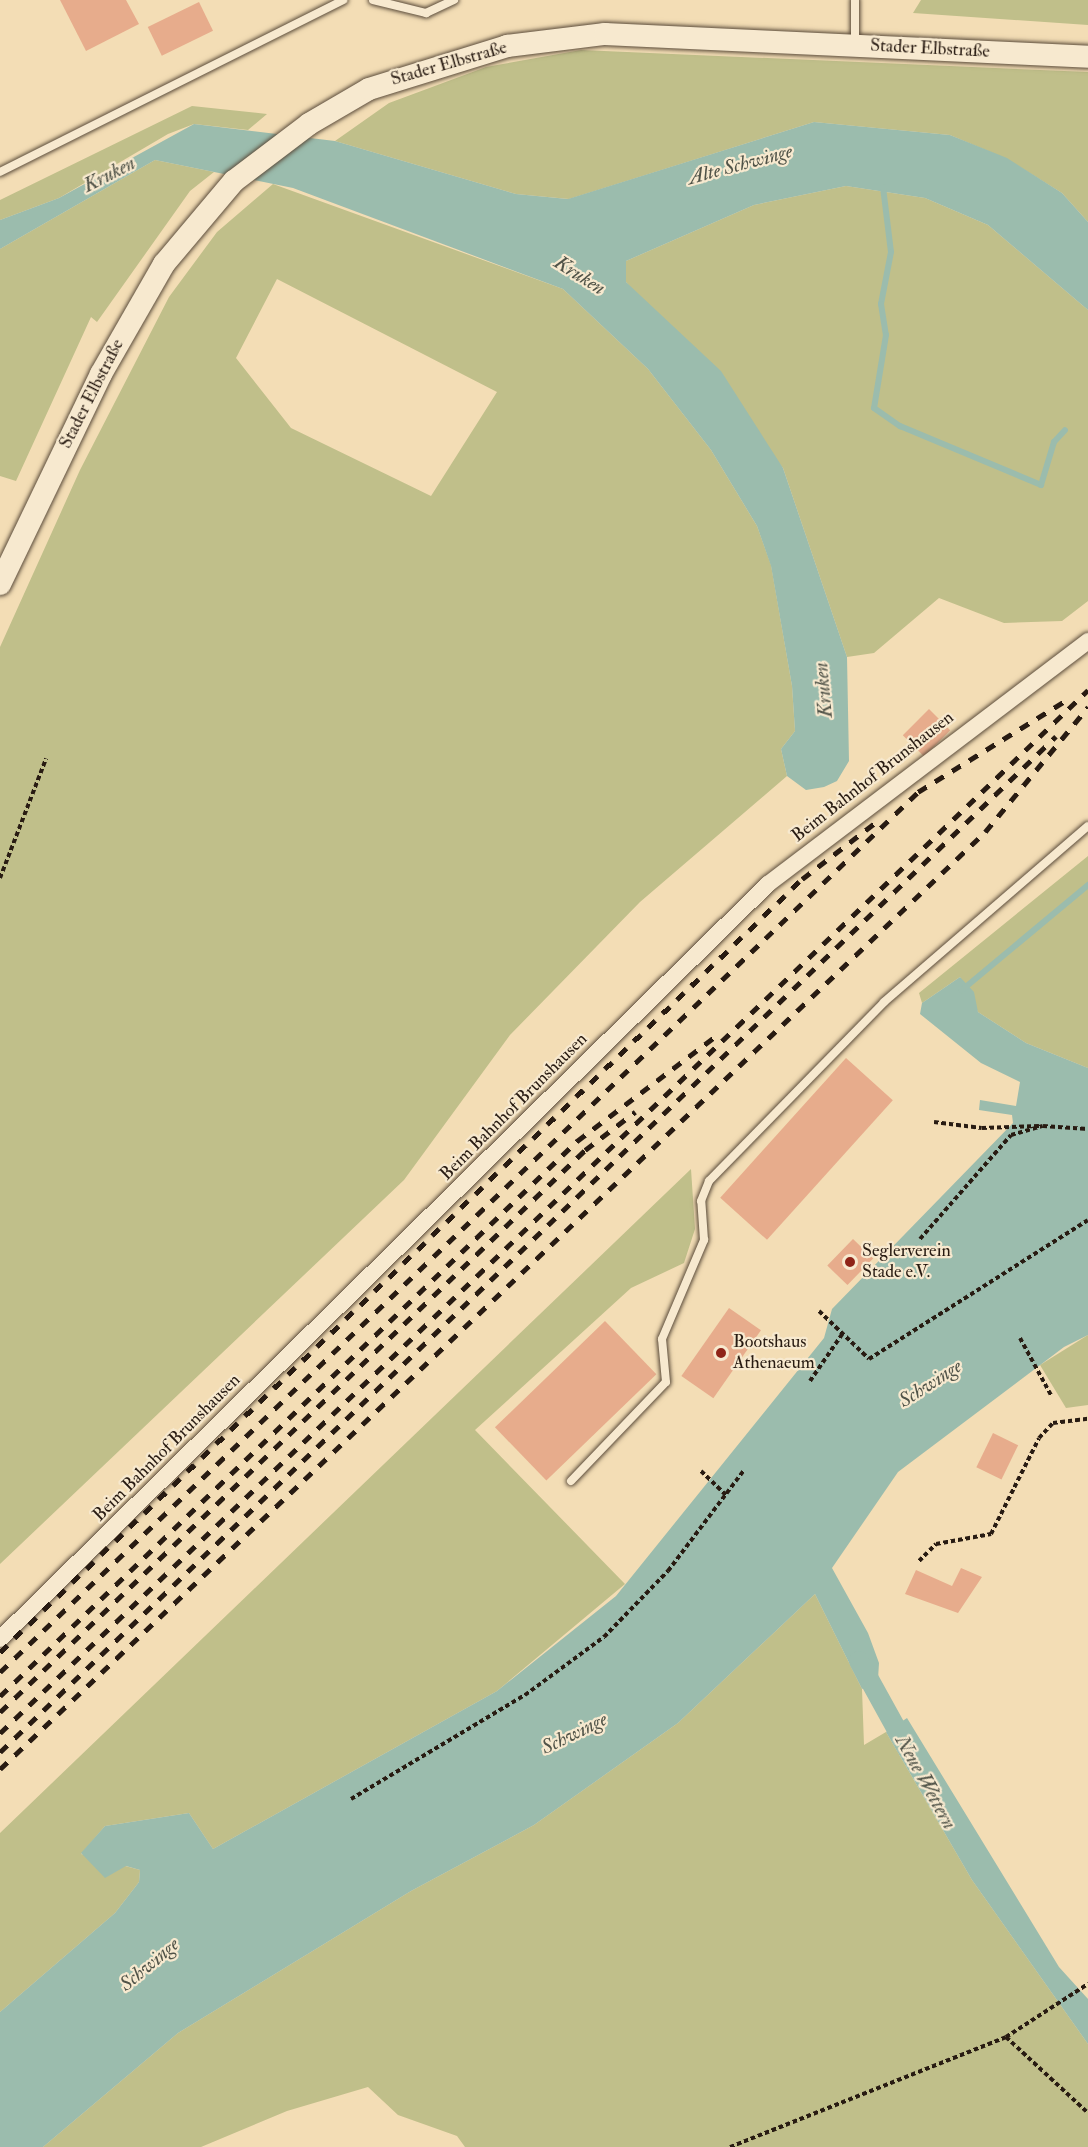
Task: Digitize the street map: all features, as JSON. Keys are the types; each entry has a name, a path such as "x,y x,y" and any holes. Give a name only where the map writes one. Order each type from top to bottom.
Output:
{"street":[{"name":"Stader Elbstraße","path":"0,584 132,317 164,264 234,181 309,124 369,89 421,69 556,37 667,35 1088,57"},
{"name":"Beim Bahnhof Brunshausen","path":"0,1639 768,884 1088,641"}],"lane":[{"path":"0,172 343,0"},
{"path":"373,0 426,13 454,0"},
{"path":"855,0 855,45"},
{"path":"571,1481 666,1382 662,1339 704,1240 701,1201 710,1181 884,1002 1088,826"}],"path":[{"path":"0,878 46,759"},
{"path":"934,1122 982,1128 1013,1123 1088,1129"},
{"path":"920,1239 1011,1135 1043,1126"},
{"path":"819,1311 869,1359 1088,1221"},
{"path":"810,1381 843,1333"},
{"path":"1020,1338 1051,1395"},
{"path":"920,1562 936,1544 991,1534 1039,1438 1053,1423 1088,1419"},
{"path":"351,1799 525,1695 604,1637 655,1586 744,1470"},
{"path":"701,1472 726,1495"},
{"path":"730,2147 1006,2037 1052,2012 1087,1985"},
{"path":"1006,2037 1088,2113"}],"shaded area":[{"path":"921,0 1088,0 1088,25 913,13"},
{"path":"581,50 1088,72 1088,222 1062,193 1007,159 950,135 814,122 569,199 516,194 335,141 389,103 486,67"},
{"path":"192,106 267,114 248,130 194,124 168,134 59,198 0,220 0,200"},
{"path":"155,160 214,172 190,191 97,322 91,317 16,481 0,476 0,249"},
{"path":"273,184 563,289 648,369 711,450 757,526 771,565 792,686 795,731 781,749 787,776 640,902 510,1035 404,1180 0,1564 0,647 80,470 169,297 217,232","holes":["277,279 497,392 431,496 291,428 236,358"]},
{"path":"846,186 925,198 988,225 1088,310 1088,601 1062,621 1004,623 939,598 874,653 847,657 783,468 626,282 626,261 754,205"},
{"path":"1088,856 1088,1068 1026,1043 978,1012 960,977 922,1003 919,993"},
{"path":"691,1169 695,1229 684,1263 631,1288 475,1430 625,1584 497,1691 213,1849 189,1813 105,1826 81,1854 140,1870 139,1882 115,1913 0,2012 0,1833"},
{"path":"1088,1335 1088,1405 1066,1408 1040,1365"},
{"path":"815,1594 862,1689 864,1745 886,1732 972,1880 1088,2044 1088,2147 465,2147 457,2136 398,2115 368,2087 287,2111 201,2147 43,2147 178,2033 411,1891 534,1825 678,1723"}],"water":[{"path":"814,122 950,135 1007,158 1062,193 1088,222 1088,310 988,225 925,198 846,186 754,205 626,261 626,282 721,371 783,468 847,657 849,761 837,781 824,787 806,790 787,776 781,749 795,731 792,686 771,566 757,526 711,450 648,369 563,289 293,188 155,160 0,249 0,220 59,198 194,124 335,141 516,194 568,199"},
{"name":"Schwinge","path":"960,977 974,992 978,1012 1026,1043 1088,1068 1088,1335 1064,1347 898,1472 832,1568 868,1633 879,1663 878,1679 862,1689 815,1594 678,1723 534,1825 411,1891 178,2033 43,2147 0,2147 0,2012 115,1913 139,1882 140,1870 126,1866 105,1878 81,1853 105,1826 189,1813 213,1849 497,1691 616,1596 824,1338 832,1309 1013,1123 1012,1115 979,1110 980,1100 1016,1106 1020,1082 981,1063 920,1014 922,1003"},
{"path":"907,1718 1059,1967 1088,1999 1088,2044 972,1880 886,1732"}],"building":[{"path":"60,0 126,0 139,24 86,51"},
{"path":"199,2 213,31 162,56 148,27"},
{"path":"929,709 950,730 924,756 903,735"},
{"path":"846,1058 893,1100 767,1240 720,1198"},
{"name":"Seglerverein Stade e.V.","path":"853,1239 873,1258 847,1285 827,1266"},
{"name":"Bootshaus Athenaeum","path":"729,1308 761,1330 713,1398 681,1376"},
{"path":"605,1321 656,1374 546,1481 495,1427"},
{"path":"993,1433 1018,1445 1002,1479 976,1467"},
{"path":"961,1568 982,1577 958,1613 905,1594 916,1570 952,1586"}],"waterway":[{"path":"883,187 891,252 881,304 886,335 874,408 900,426 1041,485 1054,442 1065,430"},
{"path":"962,990 1088,885"},
{"name":"Neue Wettern","path":"859,1661 907,1748"}],"railway":[{"path":"0,1733 1088,690"},
{"path":"0,1672 918,792 1065,701"},
{"path":"0,1769 985,832 1088,707"},
{"path":"0,1752 1056,736"},
{"path":"0,1652 802,879 876,822"},
{"path":"0,1696 577,1141 713,1038"},
{"path":"0,1712 585,1150 635,1112"}],"place":[{"name":"Seglerverein Stade e.V.","path":"850,1262"},
{"name":"Bootshaus Athenaeum","path":"721,1353"}],"water label":[{"name":"Alte Schwinge","path":"740,164"},
{"name":"Kruken","path":"109,174"},
{"name":"Kruken","path":"580,275"},
{"name":"Kruken","path":"823,690"}]}
